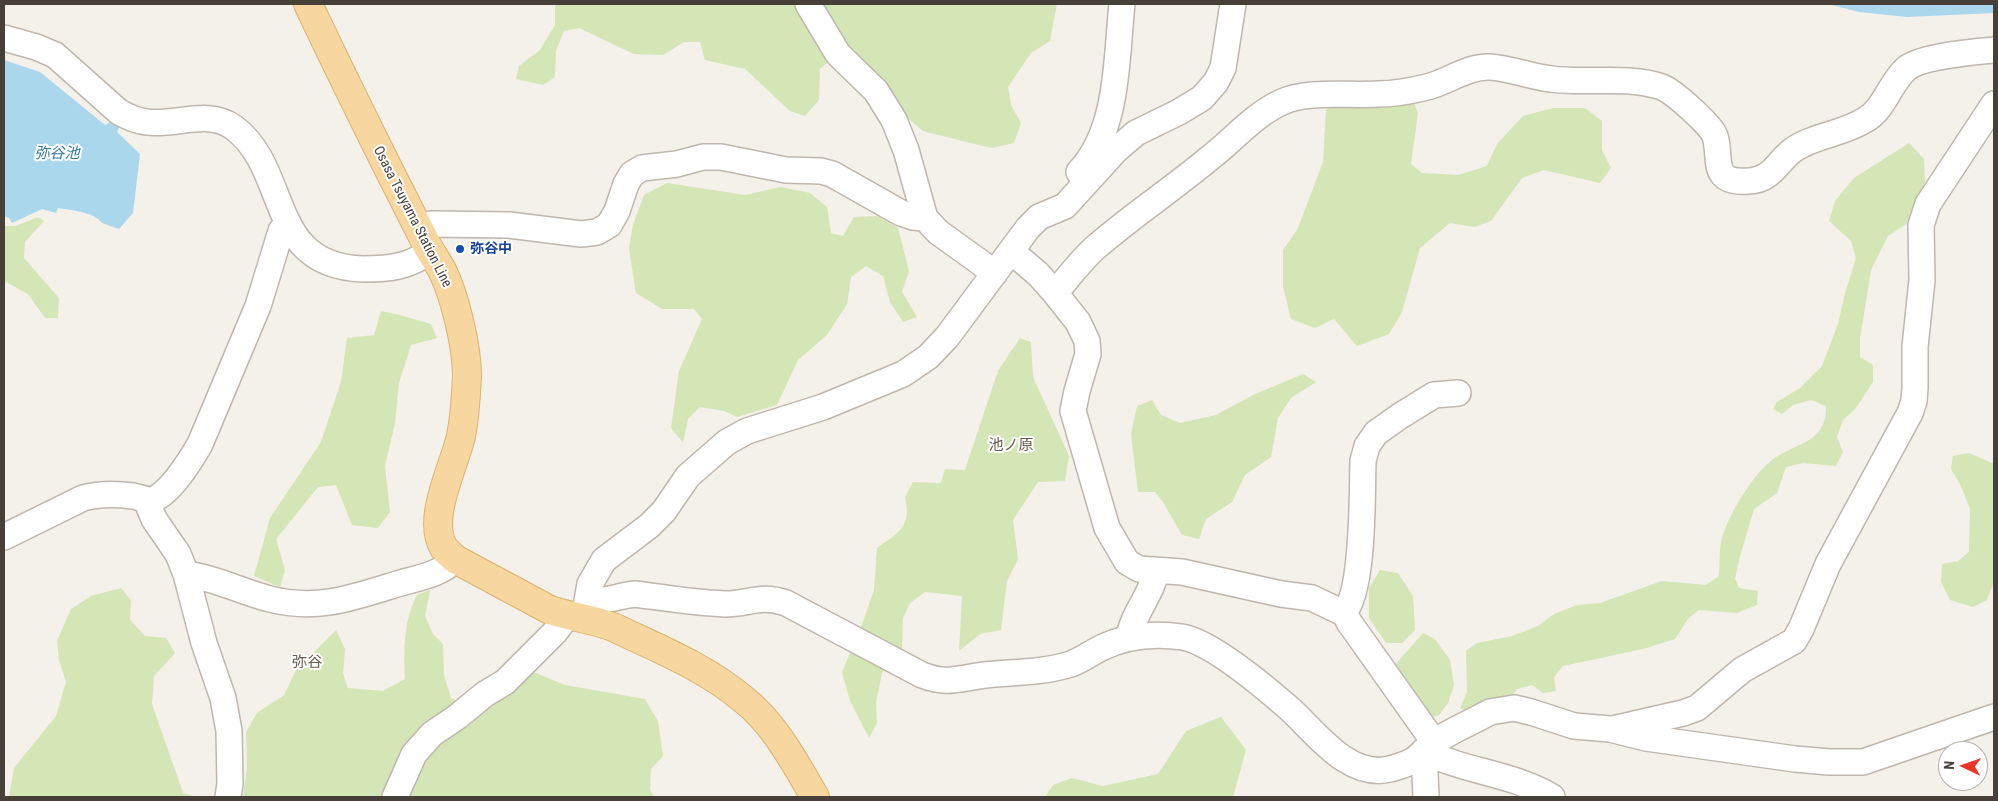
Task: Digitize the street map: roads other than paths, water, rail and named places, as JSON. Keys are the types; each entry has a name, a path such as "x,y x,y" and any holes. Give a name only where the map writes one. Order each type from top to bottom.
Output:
{"main road":[{"name":"Osasa Tsuyama Station Line","path":"308,4 417,225 442,270 465,351 466,399 461,436 451,472 441,498 438,517 439,536 445,549 455,559 550,610 580,612 675,656 711,676 744,699 768,724 795,761 815,797"}],"street":[{"path":"808,4 838,54 876,91 894,120 906,150 925,218 938,232 995,273"},
{"path":"580,612 596,571 604,560 650,526 688,476 727,442 747,431 823,408 903,374 928,357 947,337 1028,228 1039,218 1095,152 1104,132 1114,82 1122,4"},
{"path":"1039,218 1065,206 1116,150 1136,133 1179,112 1202,98 1212,87 1223,68 1233,4"},
{"path":"4,38 36,47 55,55 119,112 130,118 154,122 221,120 232,126 247,139 261,158 286,223 301,242 316,256 335,266 354,269 387,269 416,261 431,251"},
{"path":"1055,293 1094,249 1211,157 1254,120 1283,101 1330,94 1378,94 1429,87 1471,69 1490,67 1551,80 1636,82 1663,88 1688,105 1715,135 1719,169 1725,177 1739,182 1765,177 1791,151 1804,143 1846,131 1869,119 1882,105 1906,69 1922,61 1994,50"},
{"path":"1610,729 1683,714 1697,708 1742,670 1794,640 1801,630 1828,564 1910,413 1914,401 1915,347 1922,280 1920,242 1922,225 1928,204 1994,104"},
{"path":"417,225 509,225 581,234 597,232 609,225 617,211 626,184 632,174 642,168 677,164 703,157 721,156 778,169 821,171 832,174 901,213 925,218"},
{"path":"4,537 83,498 94,495 131,496 150,500 157,497 172,484 187,466 200,444 258,306 281,231 286,223"},
{"path":"1011,251 1038,274 1055,293 1078,322 1087,341 1088,354 1076,391 1073,412 1107,528 1127,562 1139,570 1182,572 1281,594 1312,598 1344,612"},
{"path":"1344,612 1348,608 1353,595 1358,571 1363,461 1368,446 1376,433 1434,395 1458,393"},
{"path":"150,500 149,507 154,519 178,554 186,574 204,644 223,698 228,731 230,784 228,797"},
{"path":"186,574 222,582 269,599 299,605 319,604 348,599 433,573 448,566 455,559"},
{"path":"1129,638 1130,628 1154,582 1156,572"},
{"path":"395,797 414,754 432,734 485,694 505,682 555,632 580,612 607,601 635,594 726,604 759,598 776,600 786,603 922,675 949,682 985,675 1052,669 1072,663 1100,648 1129,638 1149,636 1182,637 1201,643 1229,661 1290,709 1330,748 1355,765 1375,771 1390,769 1413,761 1429,747 1490,712 1501,709 1514,708 1574,726 1610,729 1646,738 1795,759 1863,762 1994,717"},
{"path":"1344,612 1429,747 1442,760 1510,778 1552,797"},
{"path":"1426,797 1429,747"}],"water":[{"path":"1828,4 1994,4 1994,13 1907,17 1859,12"},
{"name":"弥谷池","path":"4,60 40,72 105,125 116,119 121,123 117,132 140,154 133,213 119,229 102,223 94,216 58,208 56,213 42,209 12,223 9,218 4,216"}],"place":[{"name":"弥谷中","path":"460,249"}],"district":[{"name":"池ノ原","path":"1011,446"},
{"name":"弥谷","path":"307,663"}]}
